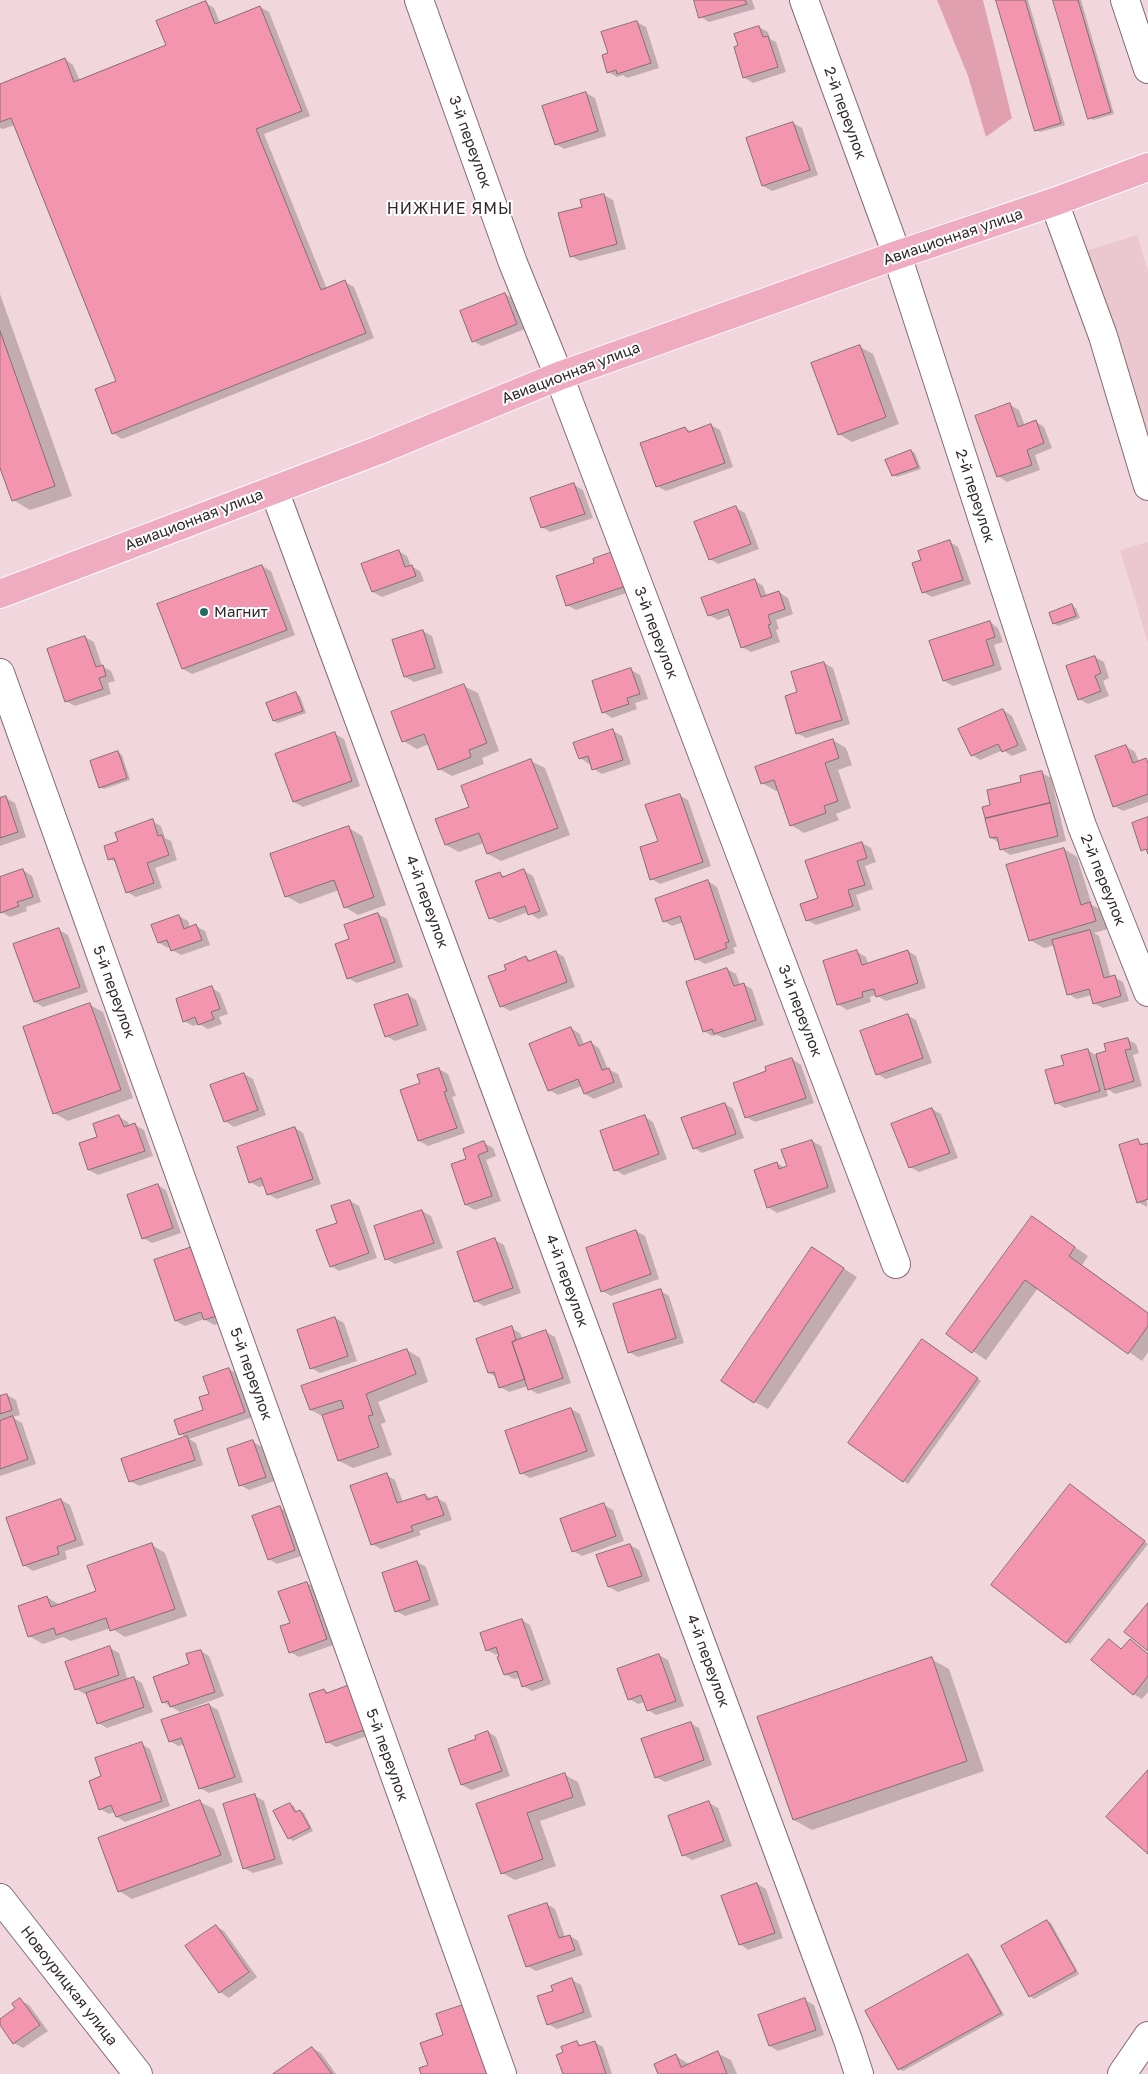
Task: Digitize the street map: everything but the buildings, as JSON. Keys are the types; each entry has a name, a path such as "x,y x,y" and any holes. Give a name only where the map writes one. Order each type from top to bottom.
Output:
{"main road":[{"name":"Авиационная улица","path":"0,594 379,450 558,376 1054,202 1148,167"}],"street":[{"name":"3-й переулок","path":"419,0 513,263 558,376 896,1264"},
{"name":"2-й переулок","path":"804,0 897,256 1082,826 1148,992"},
{"path":"1125,0 1148,69"},
{"path":"1054,202 1103,336 1148,486"},
{"name":"4-й переулок","path":"274,490 859,2074"},
{"name":"5-й переулок","path":"0,673 502,2074"},
{"name":"Новоурицкая улица","path":"0,1898 138,2074"},
{"path":"1122,2074 1148,2036"}],"shaded area":[{"path":"937,0 983,0 1012,118 986,137 968,76"},
{"path":"1137,235 1148,271 1148,448 1086,251"},
{"path":"1148,542 1148,643 1120,550"}],"place":[{"name":"Магнит","path":"204,612"}],"district":[{"name":"НИЖНИЕ ЯМЫ","path":"450,209"}]}
